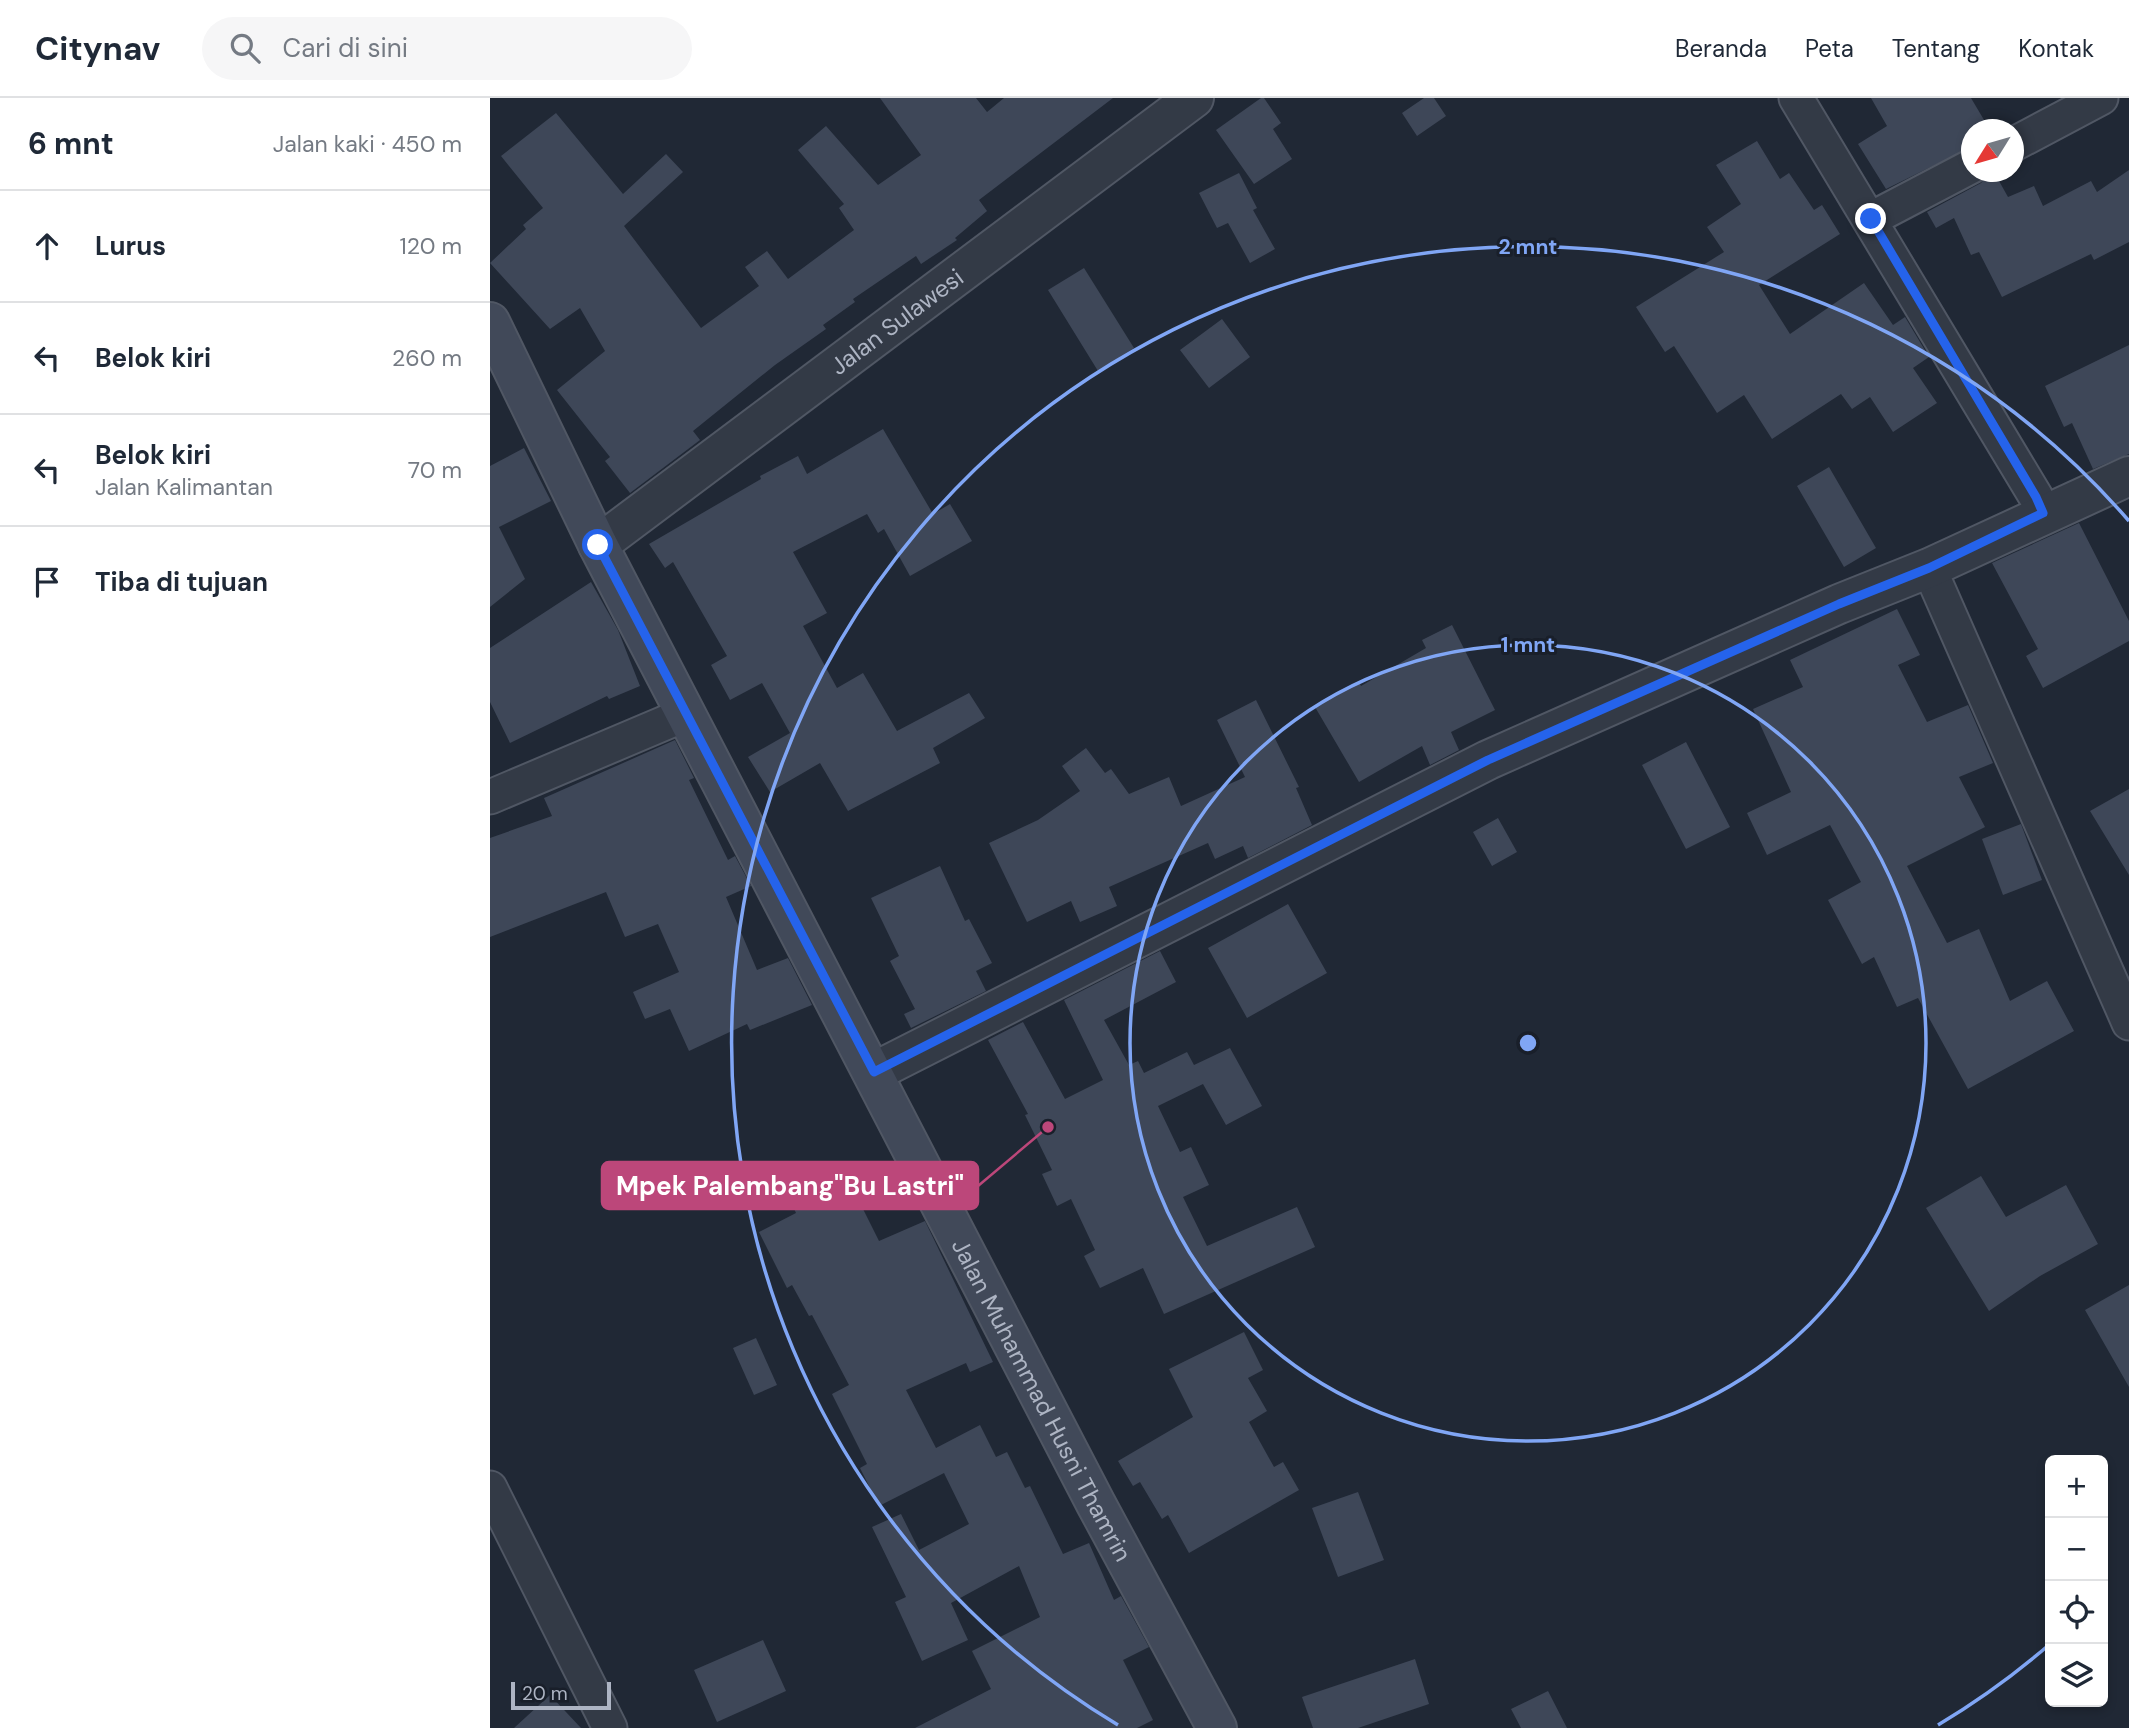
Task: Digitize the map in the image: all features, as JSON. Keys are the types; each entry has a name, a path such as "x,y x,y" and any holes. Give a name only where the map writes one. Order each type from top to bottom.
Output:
{"main road":[{"name":"Jalan Muhammad Husni Thamrin","path":"490,322 598,545 1096,1504 1217,1728"}],"street":[{"name":"Jalan Sulawesi","path":"598,545 1194,98"},
{"path":"1796,98 1871,219 2043,513"},
{"path":"2024,139 2101,98"},
{"path":"1871,219 1961,172"},
{"path":"874,1072 1488,760 1839,604 1929,568 2043,513 2129,476"},
{"path":"1929,568 2129,1023"},
{"path":"490,797 686,714"},
{"path":"490,1488 610,1728"}],"building":[{"path":"880,98 976,98 987,112 1004,98 1113,98 979,200 987,211 955,238 957,240 921,264 916,256 853,299 855,302 823,325 826,329 775,365 693,431 700,440 630,493 605,461 610,457 557,390 605,351 580,308 550,329 490,263 526,229 523,225 543,208 501,156 556,113 623,194 666,154 683,172 624,226 701,328 759,286 745,267 767,251 788,279 854,230 839,208 844,204 798,150 826,126 878,185 921,155"},
{"path":"1264,98 1281,123 1273,129 1292,159 1254,184 1216,130"},
{"path":"1424,98 1434,98 1446,116 1417,136 1402,113"},
{"path":"1871,98 1971,98 1983,119 1961,119 1961,152 1886,189 1858,144 1887,126"},
{"path":"1757,141 1780,179 1789,173 1814,210 1822,205 1840,234 1759,285 1790,334 1864,283 1893,325 1905,317 1929,357 1913,368 1937,403 1893,432 1870,397 1852,409 1841,394 1772,439 1744,395 1717,413 1674,346 1665,352 1636,307 1724,252 1707,227 1741,204 1716,165"},
{"path":"2129,170 2129,242 2094,260 2091,254 2002,297 1979,252 1971,255 1954,218 1936,228 1927,212 1982,182 2000,182 2008,197 2034,186 2043,206 2091,181 2097,192"},
{"path":"1239,173 1257,208 1253,210 1275,249 1250,263 1228,223 1217,228 1199,193"},
{"path":"1084,268 1134,348 1098,371 1048,290"},
{"path":"1222,319 1250,357 1209,388 1180,350"},
{"path":"2129,345 2129,454 2093,469 2072,423 2064,427 2045,386"},
{"path":"883,429 933,514 950,504 972,541 910,576 884,529 878,533 867,514 793,552 827,613 803,626 837,688 863,673 897,731 969,693 985,718 933,748 940,763 848,811 820,763 770,792 748,757 790,733 762,683 730,700 711,665 727,656 673,562 665,568 649,544 761,479 760,476 798,456 807,474"},
{"path":"524,448 551,501 499,527 525,579 490,607 490,466"},
{"path":"1829,467 1876,548 1844,567 1797,486"},
{"path":"2079,523 2129,621 2129,641 2043,688 2026,656 2038,649 1992,563"},
{"path":"591,582 618,630 640,686 609,699 607,696 510,743 490,702 490,648"},
{"path":"1897,609 1920,655 1898,665 1927,722 1968,705 1993,763 1959,777 1985,827 1907,866 1947,943 1979,929 2010,1001 2047,981 2074,1031 1968,1089 1918,998 1897,1007 1874,957 1862,964 1828,900 1861,882 1830,825 1767,855 1747,813 1791,792 1753,709 1803,687 1790,660"},
{"path":"1452,625 1495,710 1451,732 1459,750 1430,765 1422,746 1359,782 1315,707 1359,682 1361,686 1426,648 1422,640"},
{"path":"1256,700 1299,787 1296,788 1312,825 1248,858 1243,846 1215,859 1208,843 1109,887 1117,906 1080,922 1071,901 1027,922 989,843 1038,820 1080,791 1062,766 1086,748 1105,773 1111,769 1129,794 1169,777 1181,806 1245,777 1217,720"},
{"path":"675,740 694,778 689,780 728,860 735,856 751,886 726,897 757,970 788,958 812,1005 750,1030 747,1024 689,1051 670,1009 645,1019 633,992 679,972 658,924 625,937 606,892 490,937 490,838 552,816 544,798"},
{"path":"1686,742 1730,827 1686,849 1642,765"},
{"path":"2129,789 2129,875 2090,811"},
{"path":"1498,818 1517,852 1492,866 1473,832"},
{"path":"2021,824 2042,880 2003,895 1982,839"},
{"path":"940,866 965,921 969,919 992,963 976,971 986,991 911,1028 904,1014 915,1009 890,961 899,956 871,898"},
{"path":"1288,904 1327,973 1247,1018 1208,948"},
{"path":"1160,951 1176,982 1104,1020 1129,1065 1138,1061 1144,1073 1187,1052 1194,1065 1230,1048 1262,1106 1226,1125 1203,1084 1158,1106 1180,1152 1191,1147 1209,1185 1183,1197 1207,1246 1297,1207 1315,1247 1164,1314 1143,1268 1100,1288 1084,1256 1095,1250 1071,1199 1057,1206 1042,1174 1052,1170 1025,1115 1028,1114 988,1040 1023,1022 1065,1099 1103,1080 1064,1000"},
{"path":"845,1173 879,1241 925,1221 993,1362 970,1372 966,1363 906,1390 936,1448 980,1425 996,1457 1007,1452 1025,1488 1030,1486 1063,1554 1089,1543 1114,1600 1121,1596 1149,1647 1123,1660 1153,1720 1137,1728 915,1728 991,1689 972,1651 1040,1617 1019,1566 951,1603 968,1640 922,1661 895,1602 906,1597 872,1527 901,1514 919,1550 969,1524 944,1473 879,1506 860,1468 867,1464 832,1394 849,1385 812,1315 809,1316 792,1285 787,1288 759,1232 796,1213 790,1200"},
{"path":"1981,1176 2006,1217 2066,1185 2098,1244 2040,1276 1989,1311 1926,1208"},
{"path":"2129,1285 2129,1387 2085,1310"},
{"path":"1244,1332 1263,1370 1248,1378 1267,1411 1249,1422 1274,1467 1283,1462 1299,1490 1189,1553 1168,1515 1162,1519 1140,1482 1133,1486 1118,1461 1193,1417 1169,1369"},
{"path":"756,1338 777,1385 754,1395 733,1348"},
{"path":"1358,1492 1384,1560 1338,1577 1312,1508"},
{"path":"763,1640 786,1691 717,1722 694,1670"},
{"path":"1415,1659 1429,1704 1358,1728 1313,1728 1302,1697"},
{"path":"1548,1691 1567,1728 1521,1728 1511,1709"},
{"path":"550,1695 581,1728 514,1728"}],"place":[{"name":"Mpek Palembang\"Bu Lastri\"","path":"1048,1127"}],"route":[{"path":"598,545 874,1072 1488,760 1839,604 1929,568 2043,513 1871,219"}]}
